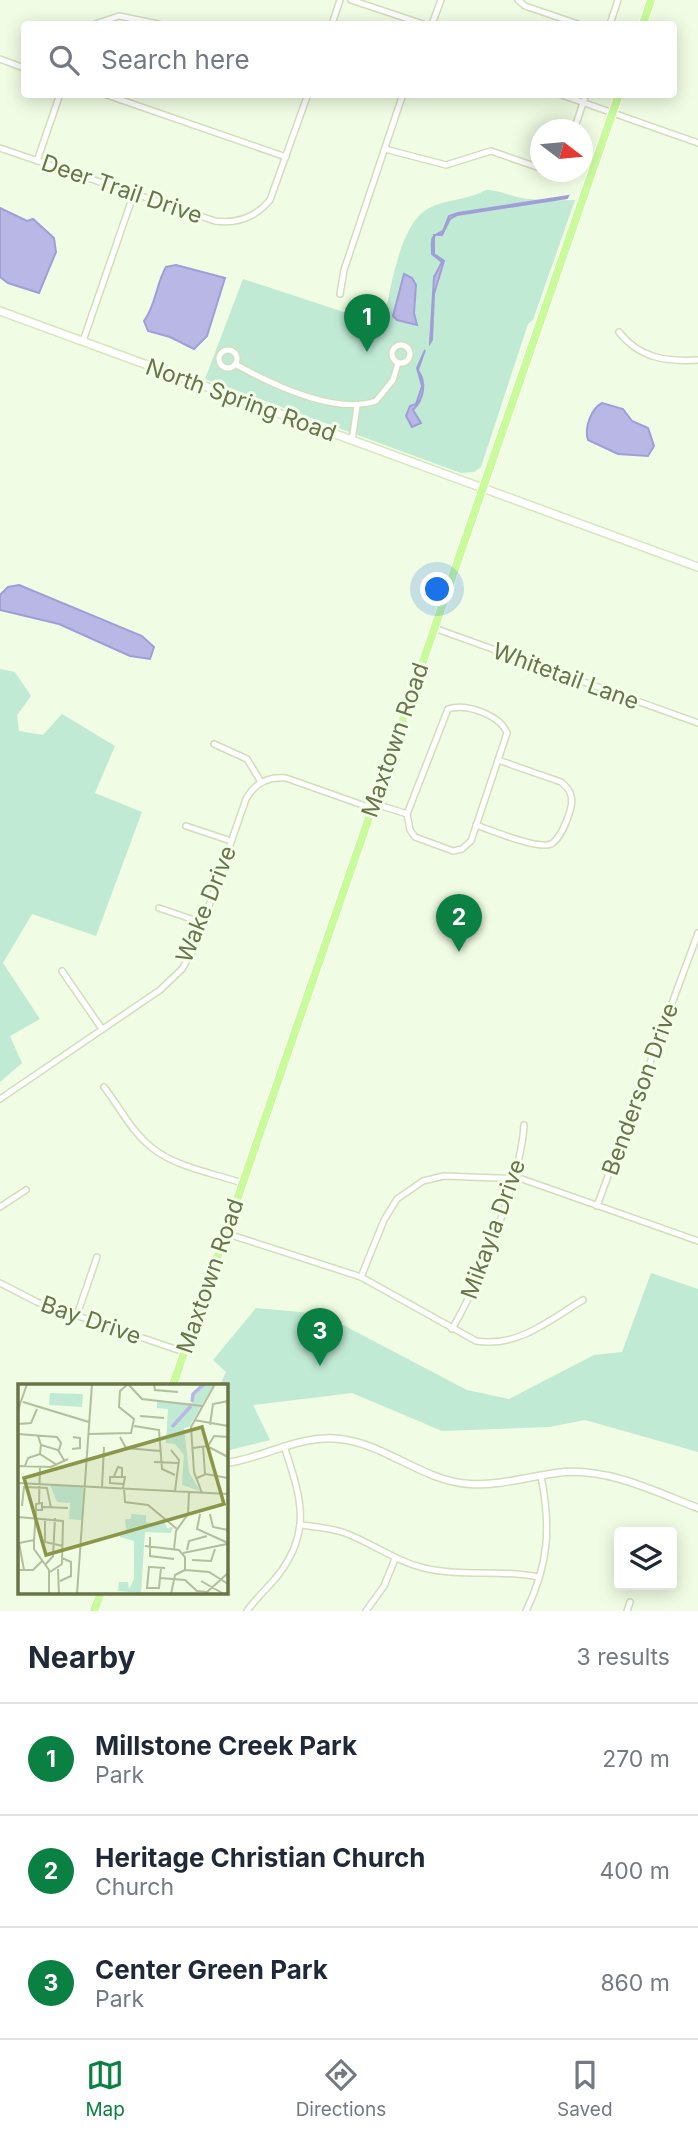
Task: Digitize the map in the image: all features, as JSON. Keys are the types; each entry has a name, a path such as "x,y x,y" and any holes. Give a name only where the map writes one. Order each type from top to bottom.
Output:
{"main road":[{"path":"644,21 651,0"},
{"name":"Maxtown Road","path":"173,1384 618,98"},
{"name":"North Spring Road","path":"0,311 698,567"},
{"path":"94,1611 100,1594"}],"street":[{"path":"332,21 340,0"},
{"path":"351,0 402,21"},
{"path":"433,21 441,0"},
{"path":"518,0 525,6 569,21"},
{"path":"611,21 618,0"},
{"path":"104,21 119,16 143,21"},
{"path":"0,59 21,67"},
{"path":"37,160 59,98"},
{"path":"116,98 286,157 307,98"},
{"path":"340,294 344,270 402,98"},
{"path":"570,98 698,143"},
{"path":"578,119 585,98"},
{"name":"Deer Trail Drive","path":"0,148 215,221 245,219 270,200 286,157"},
{"path":"385,149 446,165 491,151 530,164"},
{"path":"83,341 134,193"},
{"path":"619,332 628,344 647,355 676,361 698,360"},
{"path":"235,364 324,401 357,406 376,401 393,380 398,363"},
{"path":"352,441 357,406"},
{"name":"Whitetail Lane","path":"434,628 698,723"},
{"path":"458,706 498,719 507,733 498,760 471,841 462,849 453,851 415,837 410,830 407,814 448,709 458,706"},
{"path":"214,744 247,759 261,782 286,778 372,806 407,814"},
{"path":"476,825 537,845 549,845 558,838 570,811 573,798 569,788 561,782 498,760"},
{"name":"Wake Drive","path":"0,1099 175,976 194,949 246,799 261,782"},
{"path":"187,826 231,841"},
{"path":"159,908 203,923"},
{"name":"Benderson Drive","path":"597,1206 698,933"},
{"path":"62,971 102,1029"},
{"path":"104,1087 141,1137 154,1149 170,1158 242,1183"},
{"name":"Mikayla Drive","path":"452,1329 471,1297 514,1177 521,1156 524,1125"},
{"path":"361,1277 386,1215 397,1199 413,1186 444,1176 514,1177 698,1241"},
{"path":"0,1207 26,1190"},
{"path":"225,1233 361,1277 476,1341 508,1341 526,1335 583,1300"},
{"path":"77,1315 97,1256"},
{"name":"Bay Drive","path":"0,1283 28,1298 184,1352"},
{"path":"228,1462 318,1438 346,1440 439,1479 470,1484 580,1472 603,1474 698,1508"},
{"path":"247,1611 286,1565 302,1525 298,1488 284,1446"},
{"path":"526,1611 538,1577 549,1531 541,1476"},
{"path":"302,1525 342,1532 396,1559 452,1572 514,1572 538,1577"},
{"path":"366,1611 384,1586 396,1559"},
{"path":"627,1611 630,1602"}],"green space":[{"path":"486,190 529,199 575,200 533,320 528,324 481,467 474,472 461,473 205,379 243,279 383,325 397,260 410,228 419,216 436,205"},
{"path":"0,669 15,672 31,696 17,715 19,731 43,735 62,714 115,746 95,793 142,812 96,936 32,914 3,963 40,1019 10,1036 22,1063 0,1082"},
{"path":"651,1273 698,1289 698,1452 585,1420 550,1427 442,1431 352,1393 253,1405 270,1440 228,1450 228,1384 220,1384 226,1372 213,1360 256,1308 322,1314 467,1390 509,1399 594,1355 622,1352"}],"water":[{"path":"568,196 457,215 450,219 442,235 436,235 443,231 449,216 458,213"},
{"path":"0,208 27,221 33,219 54,238 56,252 39,293 8,283 0,277"},
{"path":"434,236 434,254 444,261 434,294 430,343 434,277 442,262 432,254"},
{"path":"176,265 225,278 207,336 194,349 170,337 148,331 144,321 166,267"},
{"path":"404,274 412,278 416,285 414,313 417,325 397,320 393,316"},
{"path":"425,350 418,370 423,380 423,391 413,410 421,423 412,427 406,416 410,406 416,404 422,386 417,368"},
{"path":"602,403 623,409 632,421 648,428 654,446 648,456 618,454 588,440 589,419"},
{"path":"19,585 142,636 154,647 150,659 130,656 59,624 0,610 0,595 8,587"}],"place":[{"name":"Millstone Creek Park","path":"367,352"},
{"name":"Heritage Christian Church","path":"459,952"},
{"name":"Center Green Park","path":"320,1366"}]}
